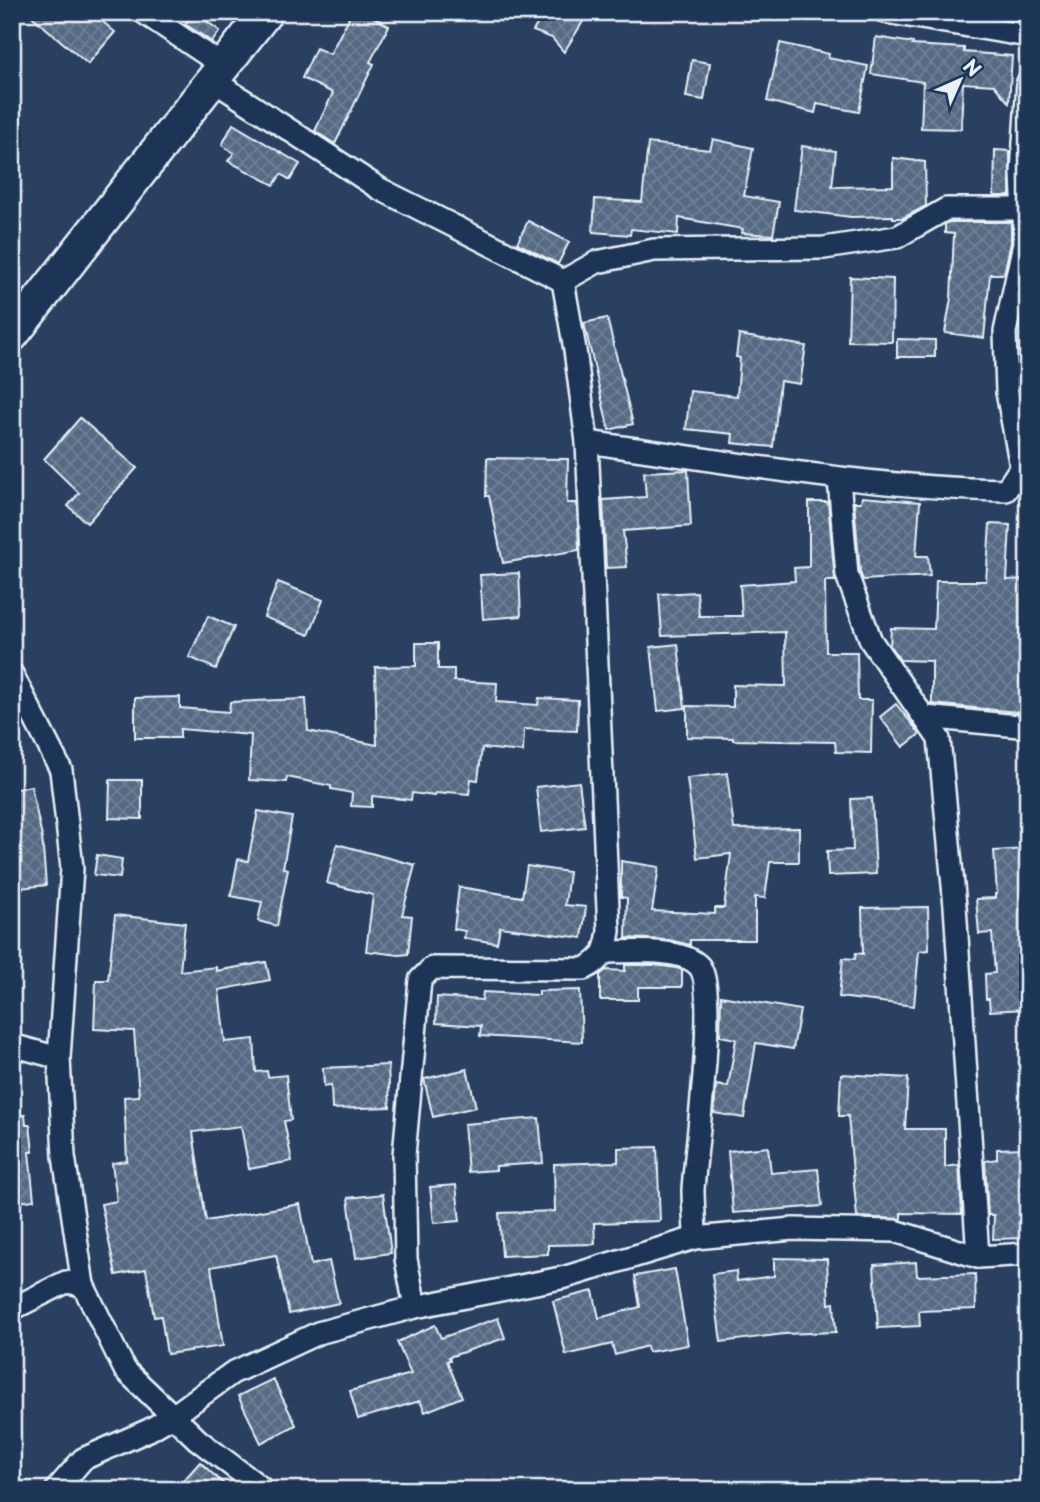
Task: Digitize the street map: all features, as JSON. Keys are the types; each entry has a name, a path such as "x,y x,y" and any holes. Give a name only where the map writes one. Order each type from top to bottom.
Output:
{"main road":[{"path":"12,335 267,12"}],"street":[{"path":"143,12 219,74 380,189 563,281"},
{"path":"885,12 916,15 1028,36"},
{"path":"587,442 793,470 839,479 941,489 1006,490 1021,467 1007,392 1005,332 1025,239 1022,173 1028,82"},
{"path":"563,281 597,262 654,250 824,248 897,237 946,209 1024,209"},
{"path":"415,1307 407,1259 404,1155 420,980 432,968 584,969 597,963 605,952 609,931 587,442 563,281"},
{"path":"839,479 847,575 871,642 939,739 955,906 978,1257"},
{"path":"12,674 61,770 72,868 59,1058 64,1156 83,1285 125,1370 198,1440 264,1490"},
{"path":"925,717 1028,727"},
{"path":"605,952 664,952 691,960 700,967 708,988 704,1073 693,1192 695,1238"},
{"path":"12,1045 59,1058"},
{"path":"56,1490 83,1459 173,1416 232,1373 318,1333 415,1307 566,1278 695,1238 793,1229 895,1231 978,1257 1028,1254"},
{"path":"12,1309 66,1282 83,1285"}],"building":[{"path":"27,12 91,12 115,32 88,64"},
{"path":"194,12 220,31 212,42 185,24"},
{"path":"352,12 364,12 389,26 370,62 374,64 335,144 315,131 333,93 302,78 316,48 330,54"},
{"path":"545,12 589,12 564,52 552,38 533,31"},
{"path":"876,37 913,43 912,45 964,48 964,52 1012,56 1009,103 994,85 963,83 961,129 921,128 923,82 871,74"},
{"path":"780,43 829,54 828,58 868,66 859,112 817,104 815,113 767,101"},
{"path":"692,60 710,63 704,100 686,97"},
{"path":"233,124 300,164 290,180 281,174 274,185 228,161 234,153 222,145"},
{"path":"713,139 753,148 744,196 779,202 773,235 742,233 743,229 679,218 678,234 631,229 630,235 593,232 595,199 642,202 648,143 710,150"},
{"path":"802,146 836,151 832,187 893,186 893,158 925,162 926,206 903,218 851,217 794,210"},
{"path":"995,150 1010,151 1010,196 994,196"},
{"path":"528,221 569,242 558,264 517,243"},
{"path":"1011,222 1011,242 1004,274 990,274 984,338 945,333 951,298 954,234 945,233 945,224"},
{"path":"850,277 893,279 892,342 848,341"},
{"path":"607,318 633,424 609,430 584,323"},
{"path":"739,335 806,346 800,384 780,381 773,447 732,443 733,434 686,429 690,391 737,396 740,358 736,357"},
{"path":"897,339 935,340 935,357 897,357"},
{"path":"80,418 137,468 87,523 68,506 79,493 44,459"},
{"path":"487,458 568,459 567,503 577,503 579,550 503,563 489,496 486,496"},
{"path":"688,470 691,526 623,531 627,567 606,568 603,500 646,497 644,472"},
{"path":"862,497 920,502 916,556 928,556 930,576 863,580 854,502 861,502"},
{"path":"809,502 828,502 835,581 825,581 826,652 857,652 858,700 872,700 871,753 836,752 835,742 687,737 687,706 733,707 733,685 786,686 785,632 662,636 659,594 697,592 699,616 742,616 740,585 795,581 794,568 809,567"},
{"path":"990,524 1010,525 1007,580 1026,579 1028,617 1022,617 1028,675 1028,713 932,704 932,661 900,660 890,646 891,628 934,629 936,581 986,581"},
{"path":"519,573 521,616 483,619 480,575"},
{"path":"278,582 323,600 309,635 264,617"},
{"path":"208,616 234,627 216,669 189,657"},
{"path":"416,643 438,643 438,669 454,669 454,681 497,683 496,702 538,705 539,698 578,700 577,731 524,729 523,752 482,748 478,780 471,779 469,794 447,792 435,793 435,796 412,793 411,800 372,796 372,807 351,806 352,793 331,789 331,786 287,777 286,782 249,780 251,735 180,729 180,738 135,738 135,698 180,697 180,708 229,712 230,702 306,699 308,731 377,745 375,667 416,666"},
{"path":"678,644 685,708 658,711 651,647"},
{"path":"896,704 920,734 903,747 880,717"},
{"path":"727,773 734,829 799,828 799,862 770,862 765,898 755,897 755,940 690,940 690,945 669,940 626,938 627,898 621,897 621,861 659,867 652,911 715,914 715,908 724,908 731,854 697,858 687,778"},
{"path":"110,780 142,780 142,819 109,818"},
{"path":"579,782 585,827 541,832 536,787"},
{"path":"31,786 42,837 46,885 12,889 12,790"},
{"path":"872,798 876,874 828,876 827,851 853,850 851,799"},
{"path":"258,811 292,817 283,868 288,869 277,926 258,921 262,902 231,896 238,859 248,861"},
{"path":"337,844 415,865 402,915 412,916 408,954 366,951 373,895 327,883"},
{"path":"1028,849 1028,1009 990,1011 989,999 986,999 985,974 995,973 992,933 979,934 976,899 995,898 997,894 994,851"},
{"path":"97,855 122,859 120,878 94,875"},
{"path":"527,866 569,872 565,905 586,907 582,938 500,927 497,943 464,938 465,931 454,929 459,887 522,897"},
{"path":"928,907 929,950 919,951 914,1006 839,997 843,958 855,959 856,953 863,954 862,908"},
{"path":"115,915 185,923 180,971 216,967 216,971 266,962 270,980 219,990 225,1042 254,1039 256,1072 267,1071 268,1077 286,1075 291,1120 284,1121 292,1161 249,1169 241,1126 193,1132 206,1221 300,1204 311,1265 329,1261 339,1303 289,1314 276,1255 211,1267 223,1346 167,1354 161,1316 154,1317 146,1269 116,1275 101,1204 117,1201 112,1163 127,1161 124,1097 139,1096 134,1031 94,1029 96,980 108,980"},
{"path":"625,965 677,968 682,970 682,987 638,987 638,1000 600,1000 600,975 606,970 625,971"},
{"path":"580,990 582,1042 480,1036 481,1026 436,1023 437,997 482,1000 483,992 539,995 539,991"},
{"path":"721,996 800,1010 793,1049 756,1043 744,1118 714,1113 716,1085 728,1087 736,1039 720,1036"},
{"path":"388,1065 390,1107 332,1109 331,1085 324,1086 323,1068"},
{"path":"467,1069 476,1107 433,1117 424,1079"},
{"path":"841,1074 908,1078 905,1129 945,1129 945,1167 959,1165 962,1214 901,1213 901,1219 857,1217 848,1116 839,1116"},
{"path":"12,1115 25,1115 26,1125 30,1125 33,1152 29,1152 34,1200 12,1203"},
{"path":"539,1118 543,1163 496,1166 496,1170 468,1172 464,1124"},
{"path":"657,1147 660,1221 594,1223 595,1244 548,1245 548,1254 502,1256 499,1213 555,1211 554,1164 618,1162 618,1148"},
{"path":"768,1147 771,1173 818,1169 822,1206 733,1213 728,1151"},
{"path":"1028,1148 1028,1238 993,1239 994,1215 988,1215 985,1161 997,1159 997,1149"},
{"path":"456,1185 460,1221 434,1223 430,1187"},
{"path":"383,1194 391,1253 356,1258 348,1198"},
{"path":"774,1258 827,1259 829,1304 834,1303 836,1332 784,1334 721,1342 712,1274 736,1271 737,1281 774,1276"},
{"path":"916,1262 917,1276 975,1274 976,1309 919,1311 920,1326 878,1328 874,1265"},
{"path":"675,1269 688,1345 648,1352 647,1346 615,1355 612,1344 566,1355 553,1301 593,1291 599,1318 640,1307 635,1276"},
{"path":"498,1318 505,1338 449,1357 450,1360 447,1361 462,1397 425,1412 420,1401 358,1419 350,1391 411,1374 397,1342 435,1325 441,1338"},
{"path":"273,1379 296,1425 261,1443 238,1396"},
{"path":"200,1462 230,1490 175,1490"}]}
